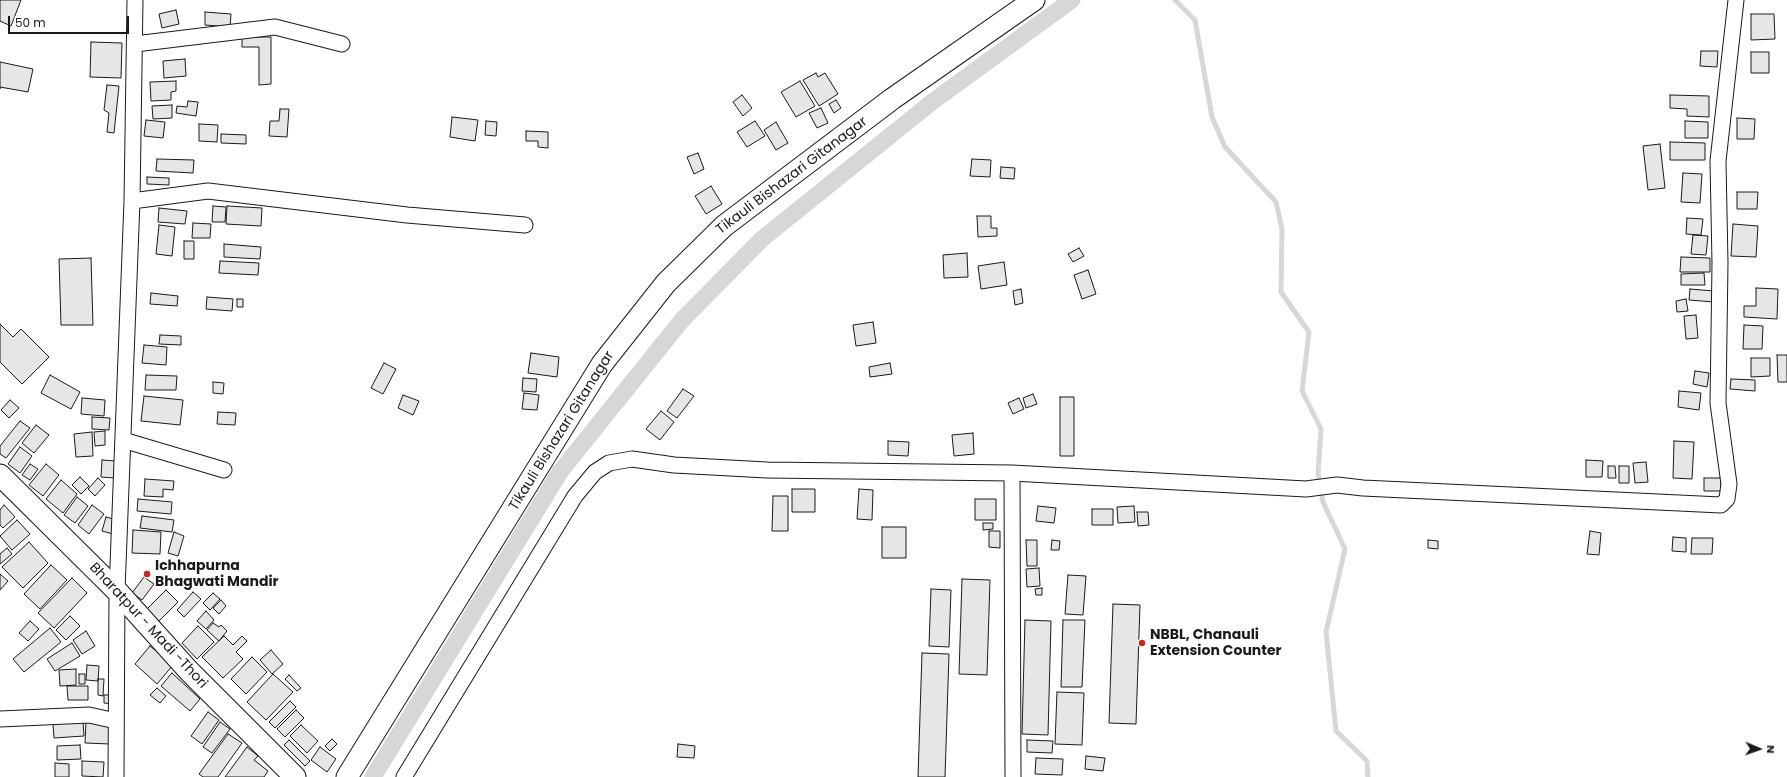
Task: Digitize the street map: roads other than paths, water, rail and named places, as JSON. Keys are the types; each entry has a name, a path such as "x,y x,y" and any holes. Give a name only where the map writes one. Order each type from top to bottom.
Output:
{"street":[{"path":"116,777 117,591 132,201 135,0"},
{"name":"Tikauli Bishazari Gitanagar","path":"347,777 602,364 666,283 724,226 892,99 1034,0"},
{"path":"404,777 575,496 595,472 609,463 632,459 674,465 767,470 1012,473 1306,489 1337,485 1363,488 1721,505 1727,499 1729,484 1718,403 1720,263 1718,161 1736,0"},
{"path":"135,44 275,27 342,44"},
{"path":"132,201 208,191 407,215 525,226"},
{"path":"123,440 224,470"},
{"path":"1012,473 1013,777"},
{"name":"Bharatpur - Madi -Thori","path":"0,475 117,591 189,671 295,777"},
{"path":"0,719 89,715 116,721"}],"waterway":[{"path":"373,777 560,472 682,320 762,239 932,102 1072,0"},
{"path":"1175,0 1195,20 1212,117 1225,147 1276,202 1282,229 1281,292 1309,332 1302,391 1321,429 1318,473 1323,502 1345,549 1326,632 1336,731 1367,761 1368,777"}],"place":[{"name":"Ichhapurna Bhagwati Mandir","path":"147,574"},
{"name":"NBBL, Chanauli Extension Counter","path":"1142,643"}]}
